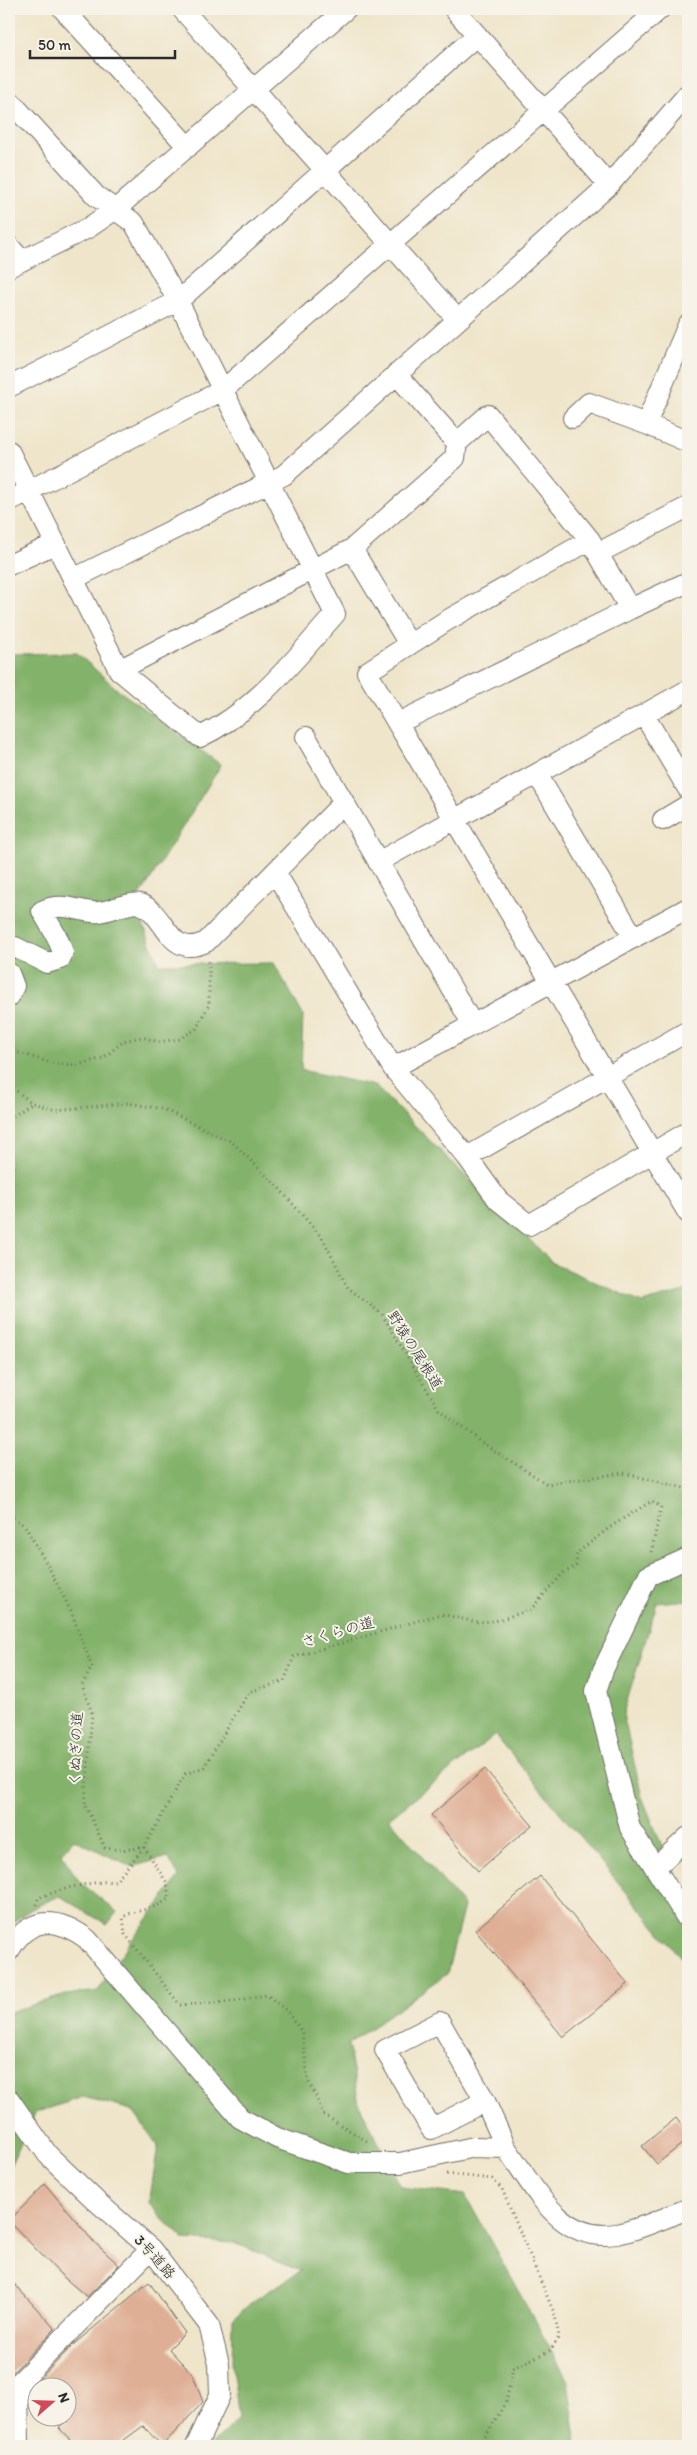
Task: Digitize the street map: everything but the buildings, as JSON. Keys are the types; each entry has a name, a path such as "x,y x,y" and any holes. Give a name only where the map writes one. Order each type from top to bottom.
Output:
{"street":[{"path":"63,9 188,147"},
{"path":"182,9 457,319"},
{"path":"454,9 609,185"},
{"path":"9,501 224,390 660,9"},
{"path":"13,258 88,228 116,209 254,90 332,13"},
{"path":"9,387 178,301 477,36"},
{"path":"73,580 284,475 609,185 688,94"},
{"path":"9,100 96,196 134,223 178,301 224,390 335,614 268,689 219,728 200,737 119,670 9,451"},
{"path":"646,424 683,354 688,325"},
{"path":"396,374 457,443"},
{"path":"573,418 589,403 688,442"},
{"path":"119,670 313,571 352,549 455,458 457,443 488,415 594,546 630,609"},
{"path":"688,507 594,546 409,644 367,672 688,1212"},
{"path":"9,565 55,544"},
{"path":"352,549 409,644"},
{"path":"398,723 688,582"},
{"path":"378,862 688,690"},
{"path":"644,715 688,789"},
{"path":"306,737 473,1024"},
{"path":"537,774 634,938"},
{"path":"9,948 15,947 47,963 60,959 63,952 60,944 42,911 50,907 77,908 96,913 137,903 145,906 173,939 187,947 196,947 206,942 344,802"},
{"path":"663,820 688,805"},
{"path":"275,872 393,1068 467,1156 498,1200 529,1225 688,1132"},
{"path":"393,1068 688,908"},
{"path":"9,973 14,986 9,997"},
{"path":"467,1156 608,1078 688,1031"},
{"path":"688,1558 648,1576 604,1670 596,1692 630,1828 688,1920"},
{"path":"655,1868 688,1836"},
{"path":"9,1951 16,1939 30,1928 47,1922 70,1926 87,1939 240,2118 277,2138 349,2163 400,2163 474,2147 506,2148"},
{"path":"485,2102 430,2129 385,2050 440,2022 485,2102 506,2148 552,2212 581,2232 616,2234 688,2209"},
{"name":"3号道路","path":"9,2099 48,2154 95,2200 151,2249 209,2325 219,2364 220,2395 196,2446"},
{"path":"19,2446 14,2388 151,2249"},
{"path":"9,2443 14,2446"}],"path":[{"path":"9,1050 55,1064 77,1065 103,1058 124,1041 142,1037 159,1042 179,1039 196,1029 209,1004 207,982 209,955 206,942"},
{"name":"野猿の尾根道","path":"9,1085 32,1103 56,1110 128,1103 164,1109 232,1142 278,1187 323,1239 348,1288 382,1314 439,1410 484,1444 547,1484 623,1474 688,1489"},
{"path":"9,1119 32,1103"},
{"name":"さくらの道","path":"144,1847 185,1774 204,1767 249,1692 284,1681 294,1657 441,1614 476,1622 495,1621 530,1610 563,1572 576,1566 577,1553 613,1526 652,1501 661,1506 652,1540 648,1576"},
{"name":"くぬぎの道","path":"9,1514 25,1526 49,1568 71,1611 92,1667 82,1685 92,1713 85,1804 105,1848 122,1850 144,1847"},
{"path":"30,1928 38,1898 62,1888 93,1882 116,1881 144,1847 167,1883 169,1898 158,1908 134,1911 123,1917 124,1934 180,2005 227,2002 267,1995 287,2011 302,2032 308,2080 324,2115 372,2145"},
{"path":"443,2174 492,2179 502,2189 555,2315 559,2337 551,2350 513,2368 506,2402 482,2442 471,2446"}],"green space":[{"path":"77,653 118,690 221,765 135,904 159,964 274,963 303,1015 301,1070 375,1086 553,1263 642,1303 688,1290 688,1600 657,1603 623,1714 642,1797 688,1910 688,1966 495,1735 389,1818 464,1906 447,1974 348,2044 359,2104 401,2187 465,2195 568,2381 577,2446 210,2446 239,2418 232,2367 233,2319 253,2301 301,2271 235,2243 184,2240 149,2204 158,2146 132,2110 83,2097 35,2113 9,2168 9,2012 66,1995 98,1991 121,1955 179,1877 168,1857 131,1867 74,1839 61,1854 80,1882 117,1912 107,1925 60,1896 26,1912 9,1927 9,654"}]}
